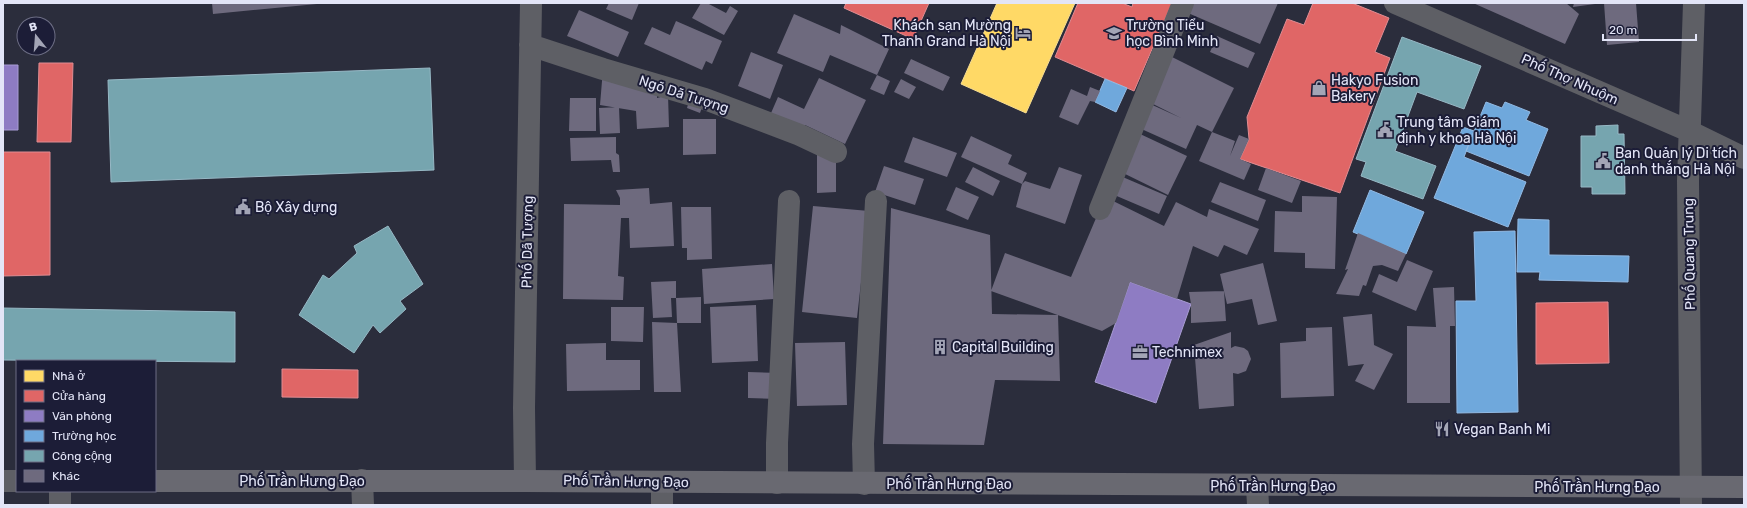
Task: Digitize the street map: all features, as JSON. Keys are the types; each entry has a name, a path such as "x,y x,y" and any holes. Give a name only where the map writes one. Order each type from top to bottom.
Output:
{"main road":[{"name":"Phố Trần Hưng Đạo","path":"156,481 362,480 864,484 1257,496 1690,496 1744,487"}],"street":[{"name":"Phố Dã Tượng","path":"525,481 524,392 531,3"},
{"path":"1100,209 1183,3"},
{"name":"Phố Thợ Nhuộm","path":"1395,3 1689,131 1744,158"},
{"name":"Phố Quang Trung","path":"1690,496 1689,131 1694,3"},
{"name":"Ngõ Dã Tượng","path":"530,45 602,69 698,97 800,135 836,152"},
{"path":"777,483 777,436 790,201"},
{"path":"864,484 863,444 876,201"},
{"path":"362,480 363,505"},
{"path":"3,481 16,481"},
{"path":"662,482 662,505"},
{"path":"60,492 60,505"}],"building: Nhà ở":[{"name":"Khách sạn Mường Thanh Grand Hà Nội","path":"997,3 1075,3 1026,113 961,84"}],"building: Cửa hàng":[{"path":"846,3 929,3 913,39 844,8"},
{"name":"Trường Tiểu học Bình Minh","path":"1078,3 1122,3 1132,7 1133,3 1172,3 1134,91 1055,57"},
{"name":"Hakyo Fusion Bakery","path":"1313,3 1352,3 1389,18 1375,52 1390,58 1340,193 1240,159 1249,139 1247,117 1287,19 1304,25"},
{"path":"39,63 73,63 71,142 37,142"},
{"path":"3,152 50,152 50,275 3,276"},
{"path":"1608,302 1609,363 1536,364 1536,303"},
{"path":"282,369 358,370 358,398 282,397"}],"building: Văn phòng":[{"path":"3,65 18,65 18,130 3,130"},
{"name":"Technimex","path":"1130,282 1191,304 1156,403 1095,382"}],"building: Trường học":[{"path":"1105,79 1127,88 1116,112 1095,102"},
{"path":"1486,102 1502,108 1505,102 1530,112 1526,120 1548,129 1529,176 1466,151"},
{"path":"1463,127 1474,131 1464,157 1526,182 1508,227 1434,198"},
{"path":"1370,190 1424,212 1406,254 1353,232"},
{"path":"1518,219 1549,220 1549,255 1629,256 1628,282 1539,280 1540,272 1517,272"},
{"path":"1515,231 1518,412 1457,413 1456,301 1476,301 1474,232"}],"building: Công cộng":[{"name":"Trung tâm Giám định y khoa Hà Nội","path":"1402,37 1481,66 1464,109 1417,92 1395,151 1436,166 1423,199 1361,176 1366,162 1356,159"},
{"path":"430,68 434,170 111,182 108,80"},
{"name":"Ban Quản lý Di tích danh thắng Hà Nội","path":"1618,125 1618,134 1624,134 1625,194 1592,194 1592,187 1581,187 1581,136 1596,136 1596,126"},
{"path":"388,226 423,284 400,301 406,309 380,333 373,325 354,353 299,315 323,275 329,279 357,253 354,246"},
{"path":"3,308 235,312 235,362 156,361 156,360 3,360"}],"building: Khác":[{"path":"212,3 317,3 317,4 213,14"},
{"path":"609,3 639,3 632,20 606,9"},
{"path":"701,3 707,3 726,13 730,6 738,11 724,35 692,18"},
{"path":"1193,3 1278,3 1260,44 1188,13"},
{"path":"1473,3 1566,3 1579,14 1565,44"},
{"path":"1574,3 1595,3 1595,4 1573,7"},
{"path":"1604,3 1636,3 1639,42 1607,45"},
{"path":"579,10 629,32 618,57 567,36"},
{"path":"794,14 840,34 841,25 889,49 877,75 830,55 823,72 777,53"},
{"path":"676,21 722,41 712,64 706,61 702,70 644,44 652,27 670,35"},
{"path":"1217,36 1255,53 1248,68 1210,52"},
{"path":"751,52 783,65 770,99 738,86"},
{"path":"1172,57 1234,88 1212,132 1197,125 1186,149 1137,127 1148,103 1181,118 1149,102"},
{"path":"911,59 950,77 943,91 904,73"},
{"path":"603,69 657,84 657,98 668,95 669,127 637,129 636,111 600,105"},
{"path":"877,75 890,81 884,95 870,89"},
{"path":"819,78 866,100 845,144 805,125 800,135 768,120 778,97 804,109"},
{"path":"901,79 916,87 909,99 894,92"},
{"path":"1090,87 1100,91 1095,102 1090,101 1078,125 1059,117 1071,89 1087,96"},
{"path":"691,94 705,99 700,113 687,108"},
{"path":"570,98 596,98 596,131 569,131"},
{"path":"619,107 620,133 600,134 599,108"},
{"path":"683,119 716,119 716,154 683,155"},
{"path":"1212,132 1235,141 1230,156 1239,135 1249,139 1240,159 1251,164 1244,180 1199,161"},
{"path":"1138,133 1187,156 1168,195 1119,171"},
{"path":"971,136 1012,155 1008,164 1027,173 1022,184 961,157"},
{"path":"616,137 616,153 619,155 620,172 613,172 611,160 571,161 570,138"},
{"path":"913,137 957,153 947,177 904,162"},
{"path":"817,146 836,152 836,192 817,193"},
{"path":"884,166 924,179 915,205 875,192"},
{"path":"973,167 1000,181 993,196 965,182"},
{"path":"1059,167 1082,175 1065,224 1016,207 1022,184 1025,181 1050,189"},
{"path":"1266,168 1301,181 1292,203 1258,190"},
{"path":"1118,175 1167,196 1159,214 1112,194"},
{"path":"1220,182 1266,200 1258,221 1211,202"},
{"path":"956,187 979,197 968,220 946,210"},
{"path":"649,188 650,204 672,202 674,246 630,248 629,218 621,218 618,276 624,277 623,300 563,299 564,204 620,205 620,198 616,190"},
{"path":"1302,196 1337,197 1335,269 1305,268 1305,253 1274,252 1275,211 1302,212"},
{"path":"1105,197 1164,226 1176,202 1207,217 1209,209 1259,229 1247,255 1224,245 1218,257 1193,246 1177,299 1130,282 1116,323 1102,331 991,291 1005,253 1071,277"},
{"path":"813,206 869,211 857,318 802,312"},
{"path":"681,207 711,207 712,259 687,260 687,248 682,248"},
{"name":"Capital Building","path":"891,208 990,235 992,314 1058,315 1060,381 995,380 984,445 883,444"},
{"path":"1358,233 1406,254 1398,271 1382,265 1373,266 1366,286 1363,285 1359,296 1336,294 1348,269 1345,270"},
{"path":"1407,260 1433,271 1416,311 1372,292 1379,274 1397,282"},
{"path":"1263,263 1277,321 1258,325 1252,299 1227,304 1220,274"},
{"path":"772,264 774,299 704,304 702,269"},
{"path":"676,281 676,298 671,298 672,317 653,318 651,282"},
{"path":"1454,287 1455,326 1450,326 1450,403 1407,403 1407,326 1436,327 1433,288"},
{"path":"1224,291 1226,321 1191,323 1191,304 1189,292"},
{"path":"701,297 701,323 677,323 676,298"},
{"path":"756,305 758,361 712,363 710,307"},
{"path":"611,307 644,307 643,342 611,341"},
{"path":"1372,314 1374,345 1393,354 1374,390 1355,381 1364,364 1348,366 1343,317"},
{"path":"652,322 677,323 681,392 654,392"},
{"path":"1332,327 1334,396 1281,398 1280,343 1306,341 1306,328"},
{"path":"1231,332 1231,348 1235,346 1244,348 1248,351 1251,359 1246,371 1238,374 1233,373 1234,406 1199,409 1194,345"},
{"path":"845,342 847,405 797,406 795,343"},
{"path":"606,343 606,360 640,360 640,390 567,391 566,344"},
{"path":"748,372 781,373 779,399 748,398"}],"place":[{"name":"Khách sạn Mường Thanh Grand Hà Nội","path":"1023,33"},
{"name":"Trường Tiểu học Bình Minh","path":"1114,33"},
{"name":"Hakyo Fusion Bakery","path":"1319,88"},
{"name":"Trung tâm Giám định y khoa Hà Nội","path":"1385,130"},
{"name":"Ban Quản lý Di tích danh thắng Hà Nội","path":"1603,161"},
{"name":"Bộ Xây dựng","path":"243,207"},
{"name":"Capital Building","path":"940,347"},
{"name":"Technimex","path":"1140,352"},
{"name":"Vegan Banh Mi","path":"1442,429"}]}
